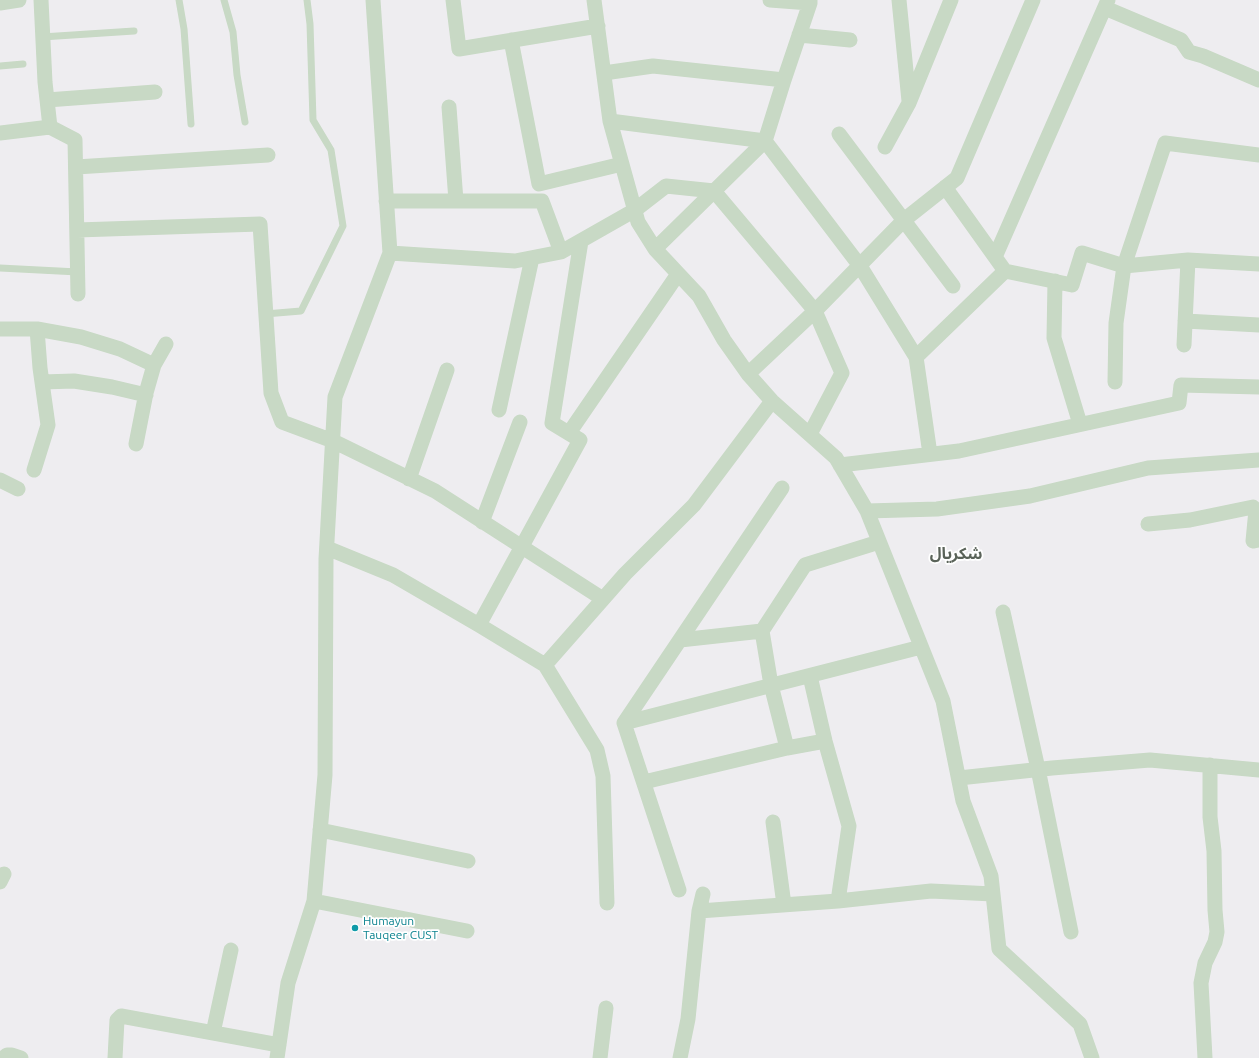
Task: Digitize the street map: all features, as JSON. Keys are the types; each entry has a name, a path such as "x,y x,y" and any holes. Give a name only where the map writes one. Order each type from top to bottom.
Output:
{"street":[{"path":"0,3 19,0"},
{"path":"41,0 42,37 50,127"},
{"path":"115,1058 117,1020 122,1016 213,1033 278,1051 288,983 314,901 325,775 327,548 335,397 390,253 373,0"},
{"path":"452,0 459,49 598,26"},
{"path":"594,0 610,121 638,222 655,249 698,296 724,340 748,374 772,401 836,458 867,511 942,701 963,801 990,876 1000,949 1080,1024 1092,1058"},
{"path":"655,249 765,142 810,2 770,0"},
{"path":"899,0 909,103"},
{"path":"885,147 909,103 951,0"},
{"path":"748,374 815,312 904,220 957,178 1033,0"},
{"path":"995,257 1107,4 1181,40 1188,52 1203,56 1259,80"},
{"path":"799,35 850,40"},
{"path":"512,40 538,184 622,164"},
{"path":"604,73 653,66 784,80"},
{"path":"47,100 155,92"},
{"path":"449,106 456,201"},
{"path":"610,121 765,142 860,266 916,357 930,454"},
{"path":"0,133 50,127 75,140 78,294"},
{"path":"840,134 953,286"},
{"path":"1115,382 1116,323 1124,266 1165,143 1259,154"},
{"path":"76,167 268,156"},
{"path":"390,253 515,261 532,258 561,252 635,210 666,186 714,191 815,312 842,373 810,434"},
{"path":"945,187 1005,270 1072,284 1082,253 1124,266 1188,260 1259,264"},
{"path":"386,202 542,202 561,252"},
{"path":"77,230 260,224 271,393 282,422 333,441 435,491 603,599"},
{"path":"479,625 580,440 552,423 581,241"},
{"path":"499,410 532,258"},
{"path":"1184,345 1188,260"},
{"path":"916,357 1005,270"},
{"path":"569,433 678,274"},
{"path":"1055,281 1054,338 1080,424"},
{"path":"1185,321 1259,325"},
{"path":"0,329 37,329 81,337 120,349 154,365"},
{"path":"34,470 48,424 37,329"},
{"path":"136,444 154,365 166,344"},
{"path":"409,479 447,370"},
{"path":"42,382 74,381 112,387 146,395"},
{"path":"840,465 959,450 1179,403 1181,385 1259,387"},
{"path":"545,665 625,574 694,505 772,401"},
{"path":"482,522 520,422"},
{"path":"867,511 937,509 1030,496 1148,468 1259,460"},
{"path":"0,480 18,489"},
{"path":"624,723 782,488"},
{"path":"1148,524 1190,520 1253,507 1256,510 1252,541 1259,540"},
{"path":"786,748 771,686 762,631 805,565 879,542"},
{"path":"327,548 393,574 545,665 597,750 603,776 607,903"},
{"path":"1004,612 1071,932"},
{"path":"680,640 762,631"},
{"path":"624,723 921,647"},
{"path":"810,676 849,826 838,901"},
{"path":"624,723 679,890"},
{"path":"644,782 786,748 826,741"},
{"path":"958,778 1038,769 1150,760 1259,770"},
{"path":"1205,1058 1201,984 1205,962 1215,942 1217,932 1214,910 1214,851 1210,817 1210,765"},
{"path":"773,822 784,905"},
{"path":"320,830 468,862"},
{"path":"699,911 838,901 931,890 993,894"},
{"path":"680,1058 688,1019 699,911 703,894"},
{"path":"314,901 467,931"},
{"path":"213,1033 231,950"},
{"path":"600,1058 606,1008"},
{"path":"3,1058 7,1055 12,1055 21,1058"}],"lane":[{"path":"179,0 184,29 191,124"},
{"path":"224,0 233,32 237,75 245,122"},
{"path":"265,314 301,311 343,226 331,150 313,120 310,24 307,0"},
{"path":"42,37 134,32"},
{"path":"0,66 23,64"},
{"path":"0,268 78,272"}],"place":[{"name":"Humayun Tauqeer CUST","path":"355,928"}],"district":[{"name":"شکریال","path":"956,554"}]}
